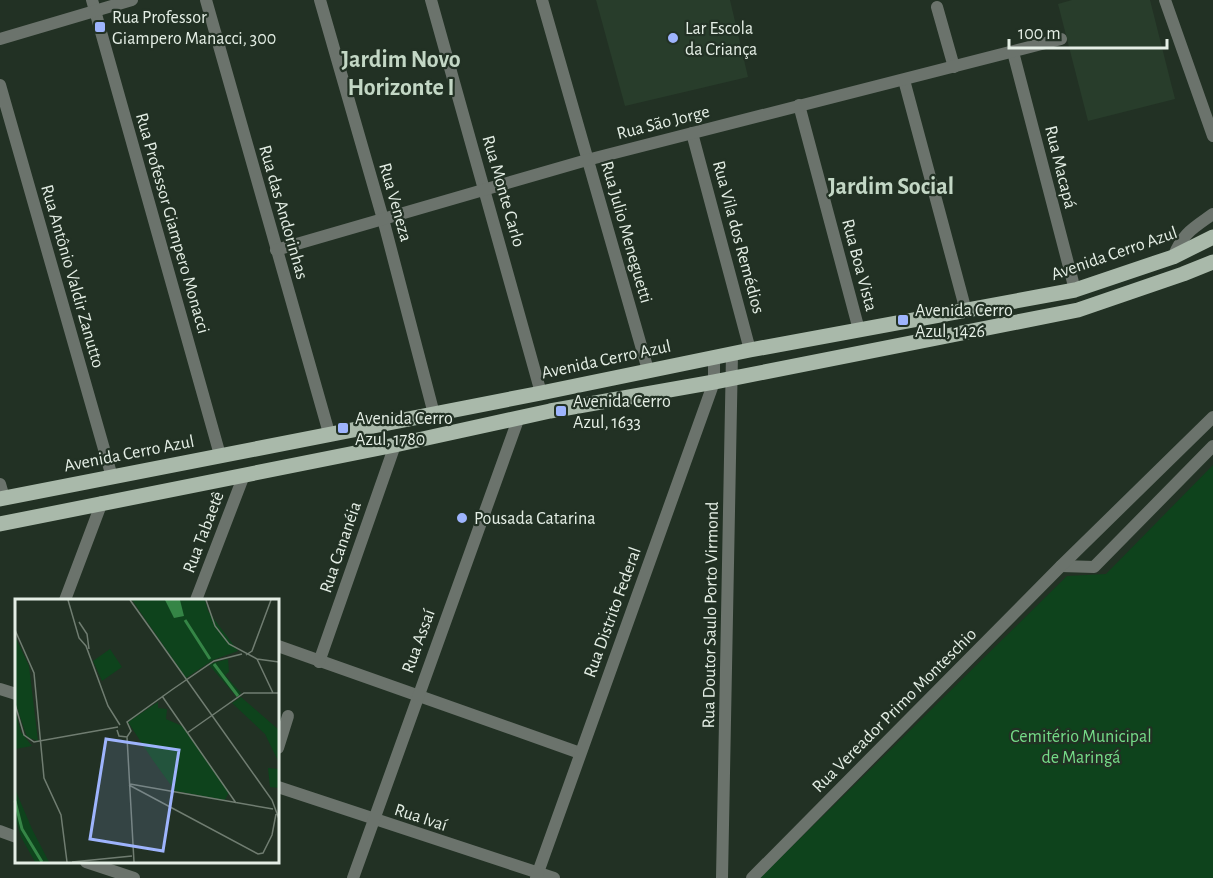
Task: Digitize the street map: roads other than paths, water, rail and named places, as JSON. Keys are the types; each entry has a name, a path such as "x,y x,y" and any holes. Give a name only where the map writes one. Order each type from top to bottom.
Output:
{"main road":[{"name":"Avenida Cerro Azul","path":"1,494 32,493 714,357 1075,290 1173,257 1213,237"},
{"path":"0,524 395,445 519,417 714,382 1078,310 1213,262"},
{"path":"1119,276 1125,293"},
{"path":"550,411 562,404 586,397 592,388 588,383"},
{"path":"307,463 296,456 297,446 329,433"},
{"path":"236,477 270,459 270,450 264,446"},
{"path":"74,509 66,501 67,495 102,483 112,477"},
{"path":"17,521 47,512 51,508 50,497 32,493"}],"street":[{"path":"0,39 94,5 132,0"},
{"name":"Rua das Andorinhas","path":"206,0 329,433"},
{"name":"Rua Veneza","path":"320,0 383,219 434,414"},
{"name":"Rua Monte Carlo","path":"431,0 541,393"},
{"name":"Rua Julio Meneguetti","path":"542,0 648,370"},
{"path":"1165,0 1213,136"},
{"name":"Rua Professor Giampero Monacci","path":"94,5 220,455"},
{"path":"937,8 954,67"},
{"name":"Rua São Jorge","path":"276,249 587,160 1061,39"},
{"name":"Rua Macapá","path":"1013,52 1075,290"},
{"path":"904,80 966,311"},
{"name":"Rua Antônio Valdir Zanutto","path":"0,85 112,477"},
{"name":"Rua Boa Vista","path":"799,105 859,330"},
{"name":"Rua Vila dos Remédios","path":"692,133 750,350"},
{"path":"1173,257 1185,234 1213,214"},
{"name":"Rua Doutor Saulo Porto Virmond","path":"722,878 732,354"},
{"name":"Rua Distrito Federal","path":"537,876 714,382 714,357"},
{"name":"Rua Assaí","path":"353,878 519,417"},
{"name":"Rua Vereador Primo Monteschio","path":"752,878 1061,566 1213,417"},
{"name":"Rua Cananéia","path":"319,662 395,445"},
{"path":"1061,566 1094,567 1213,446"},
{"name":"Rua Tabaetê","path":"196,599 236,477"},
{"path":"64,599 102,502"},
{"path":"279,646 580,753"},
{"path":"0,689 15,694"},
{"path":"279,745 288,716"},
{"name":"Rua Ivaí","path":"279,787 537,876 554,878"},
{"path":"0,831 15,837"},
{"path":"101,869 134,878"}],"place":[{"name":"Rua Professor Giampero Manacci, 300","path":"100,27"},
{"name":"Lar Escola da Criança","path":"673,38"},
{"name":"Avenida Cerro Azul, 1426","path":"903,320"},
{"name":"Avenida Cerro Azul, 1633","path":"561,411"},
{"name":"Avenida Cerro Azul, 1780","path":"343,428"},
{"name":"Pousada Catarina","path":"462,518"}],"district":[{"name":"Jardim Novo Horizonte I","path":"401,73"},
{"name":"Jardim Social","path":"891,186"}],"park label":[{"name":"Cemitério Municipal de Maringá","path":"1081,746"}]}
